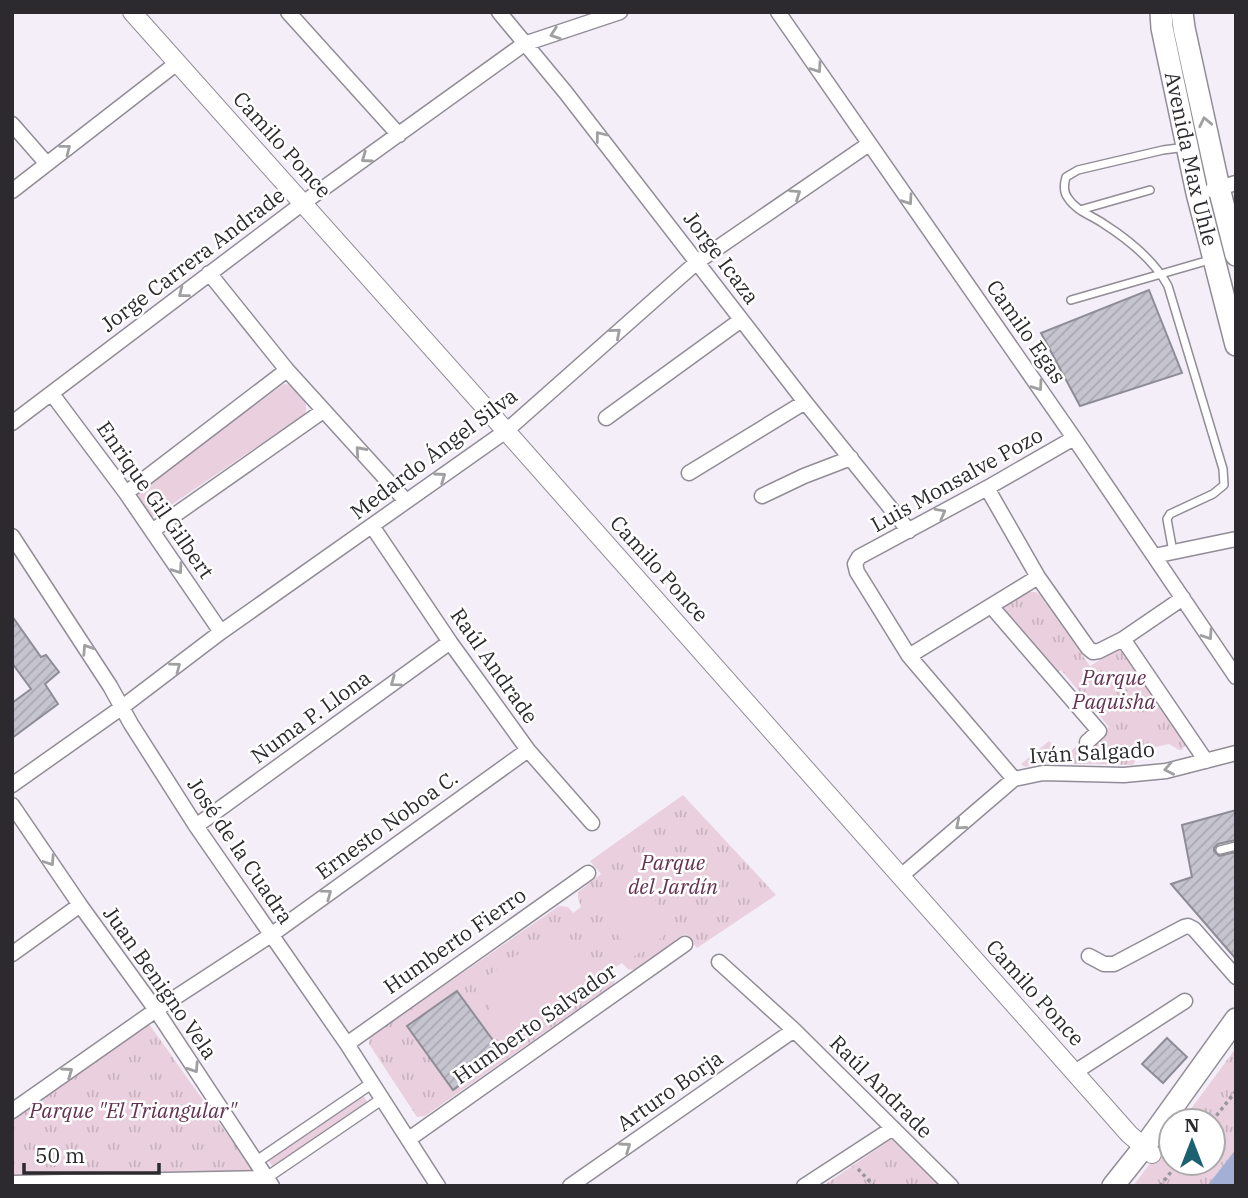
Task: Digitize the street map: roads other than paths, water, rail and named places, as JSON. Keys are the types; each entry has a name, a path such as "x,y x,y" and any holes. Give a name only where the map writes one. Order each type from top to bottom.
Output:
{"main road":[{"name":"Avenida Max Uhle","path":"1161,12 1162,28 1197,193 1236,345"},
{"name":"Avenida Max Uhle","path":"1182,12 1227,186 1234,241"},
{"path":"1113,1186 1148,1151 1236,1019"}],"street":[{"name":"Camilo Ponce","path":"132,12 1129,1134 1148,1151"},
{"path":"288,12 399,135"},
{"name":"Jorge Icaza","path":"499,12 566,93 741,320 909,531"},
{"name":"Jorge Carrera Andrade","path":"12,423 303,203 524,44 620,12"},
{"name":"Camilo Egas","path":"778,12 1074,438 1236,677"},
{"path":"12,191 177,63"},
{"path":"12,124 47,164"},
{"name":"Medardo Ángel Silva","path":"12,785 121,708 221,632 506,431 698,262 869,144"},
{"path":"1197,193 1227,186"},
{"path":"209,273 323,411 407,501"},
{"path":"606,418 741,320"},
{"path":"126,493 288,370"},
{"name":"Enrique Gil Gilbert","path":"52,394 126,493 221,632"},
{"path":"689,473 805,401"},
{"path":"152,531 323,411"},
{"name":"Luis Monsalve Pozo","path":"909,656 857,572 855,564 859,557 1074,438"},
{"path":"762,496 851,458"},
{"path":"987,488 1038,576 1093,652 1123,639 1183,598"},
{"name":"Raúl Andrade","path":"372,526 450,642 528,750 592,822"},
{"name":"José de la Cuadra","path":"12,536 110,686 121,708 196,826 347,1044 438,1186"},
{"path":"1154,555 1236,539"},
{"path":"1014,779 909,656 1038,576"},
{"path":"991,606 1099,730 1087,742"},
{"path":"1123,639 1206,761"},
{"name":"Numa P. Llona","path":"196,826 450,642"},
{"name":"Ernesto Noboa C.","path":"12,1111 156,1010 271,934 528,750"},
{"name":"Iván Salgado","path":"901,876 1014,779 1043,773 1124,775 1166,771 1236,753"},
{"name":"Juan Benigno Vela","path":"12,804 80,905 156,1010 269,1182"},
{"name":"Humberto Fierro","path":"347,1044 587,873"},
{"path":"12,954 80,905"},
{"path":"1089,956 1104,964 1114,964 1188,926 1194,929 1236,977"},
{"name":"Humberto Salvador","path":"409,1139 685,944"},
{"name":"Raúl Andrade","path":"719,962 794,1030 951,1186"},
{"path":"1075,1072 1185,1001"},
{"name":"Arturo Borja","path":"570,1186 794,1030"},
{"path":"256,1162 372,1083"},
{"path":"12,1183 269,1182 382,1099"},
{"path":"804,1186 893,1128"}],"lane":[{"path":"1173,552 1167,519 1170,514 1213,494 1224,485 1223,469 1174,304 1161,273 1134,245 1080,210 1068,198 1063,186 1066,177 1078,170 1187,147"},
{"path":"1080,210 1150,190"},
{"path":"1071,300 1213,259"},
{"path":"1220,850 1236,846"}],"water":[{"path":"1236,1149 1236,1186 1207,1186 1214,1177 1227,1177 1227,1160"}],"park label":[{"name":"Parque Paquisha","path":"1114,690"},
{"name":"Parque del Jardín","path":"673,875"},
{"name":"Parque \"El Triangular\"","path":"133,1111"}]}
